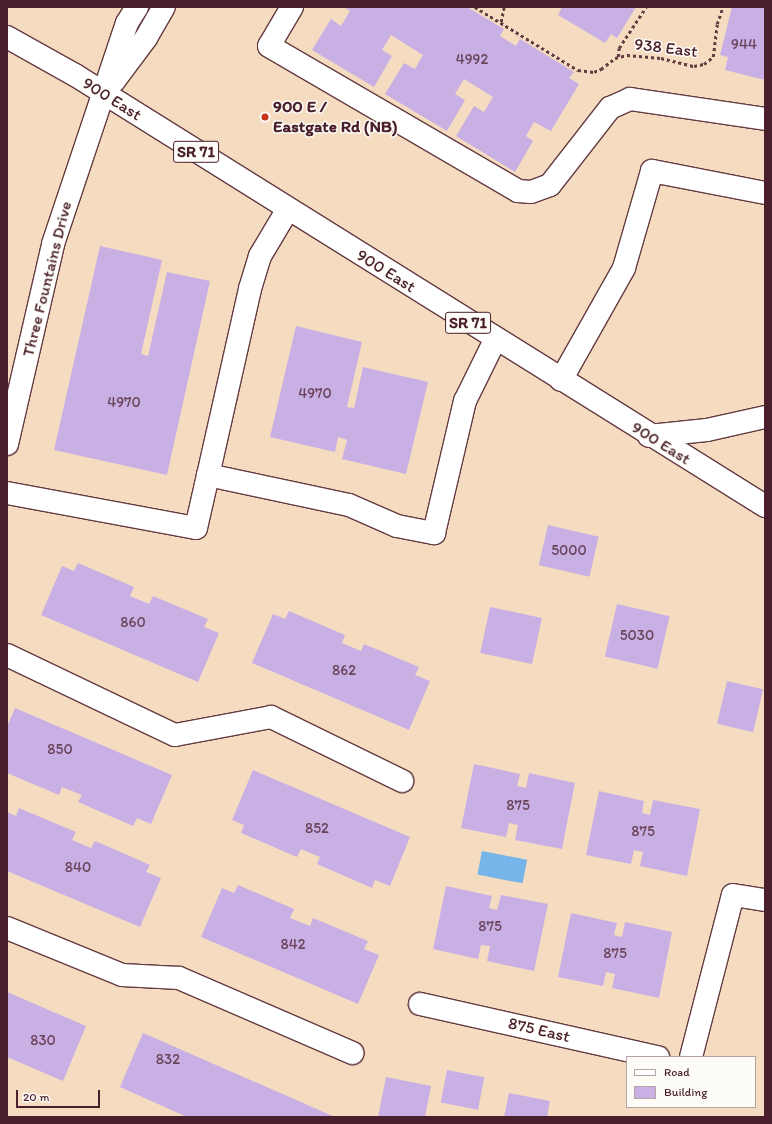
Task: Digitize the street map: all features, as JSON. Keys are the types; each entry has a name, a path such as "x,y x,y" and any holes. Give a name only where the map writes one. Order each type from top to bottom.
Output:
{"main road":[{"name":"Three Fountains Drive","path":"7,444 11,403 53,244 127,23 136,7"},
{"path":"104,95 146,38 164,7"},
{"path":"292,7 269,46 518,191 531,192 550,185 610,108 630,99 765,119"},
{"name":"900 East","path":"7,37 104,95 649,436 765,506"},
{"path":"561,380 624,268 652,171 765,193"},
{"path":"7,493 196,528 250,289 260,256 288,209"},
{"path":"208,475 349,505 397,526 434,533 465,401 495,340"},
{"path":"649,436 708,430 765,417"},
{"path":"7,655 175,735 271,717 402,781"},
{"path":"691,1056 733,894 765,900"},
{"path":"7,928 122,976 179,978 352,1053"},
{"name":"875 East","path":"420,1004 654,1056"}],"path":[{"name":"938 East","path":"475,7 578,70 594,72 618,57 648,56 694,66 709,62 713,57 717,24 723,7"},
{"path":"501,22 504,7"},
{"path":"618,57 619,48 646,7"}],"water":[{"path":"482,851 527,860 523,883 477,875"}],"building":[{"path":"344,7 467,7 504,29 500,36 516,46 520,39 574,72 569,78 579,84 551,131 534,122 526,136 533,141 515,172 456,136 474,106 484,112 493,97 464,79 455,94 465,100 447,131 385,94 404,63 415,69 423,55 391,35 382,50 392,56 374,87 312,50 331,19 341,26 350,11"},
{"path":"562,7 636,7 617,38 611,34 605,43 558,15"},
{"path":"732,7 765,7 765,80 725,70 728,57 720,55"},
{"path":"100,246 162,260 141,354 148,356 167,272 210,281 167,475 54,450"},
{"path":"296,326 362,342 347,407 354,408 363,367 428,382 406,474 342,459 347,440 338,437 335,452 270,437"},
{"path":"548,525 599,537 589,577 539,565"},
{"path":"78,563 134,587 130,596 149,604 153,596 208,619 204,627 219,633 198,682 41,615 62,566 74,571"},
{"path":"617,604 670,616 657,669 605,657"},
{"path":"490,607 542,618 532,664 480,653"},
{"path":"289,611 345,635 342,643 361,651 364,644 419,667 415,675 430,681 409,730 252,663 273,614 285,619"},
{"path":"727,681 763,689 753,732 717,724"},
{"path":"15,708 172,775 151,824 137,818 133,826 78,802 82,795 62,787 59,795 7,773 7,727"},
{"path":"474,764 520,774 517,786 526,788 529,773 575,783 562,849 515,840 518,825 509,823 506,837 461,828"},
{"path":"253,770 410,837 390,886 375,880 372,888 317,864 320,857 301,849 297,857 241,833 244,825 232,820"},
{"path":"599,791 644,801 642,813 650,815 653,800 700,809 687,876 640,866 643,852 634,850 631,864 586,855"},
{"path":"19,808 76,832 72,840 91,848 95,841 150,865 146,872 161,878 140,927 7,871 7,812 16,816"},
{"path":"238,885 294,909 290,918 310,926 313,918 368,941 364,949 379,955 358,1004 201,937 222,888 234,893"},
{"path":"446,886 492,896 489,908 497,910 501,895 548,904 534,971 487,961 490,946 481,945 478,959 433,949"},
{"path":"571,913 617,923 614,935 622,937 625,922 672,932 659,998 612,988 615,974 606,972 603,986 558,977"},
{"path":"7,992 86,1026 63,1081 7,1057"},
{"path":"143,1033 335,1117 187,1117 120,1087"},
{"path":"447,1070 484,1077 478,1110 441,1102"},
{"path":"386,1077 431,1086 425,1117 378,1117"},
{"path":"509,1093 550,1101 547,1117 504,1117"}],"place":[{"name":"900 E / Eastgate Rd (NB)","path":"265,117"}]}
